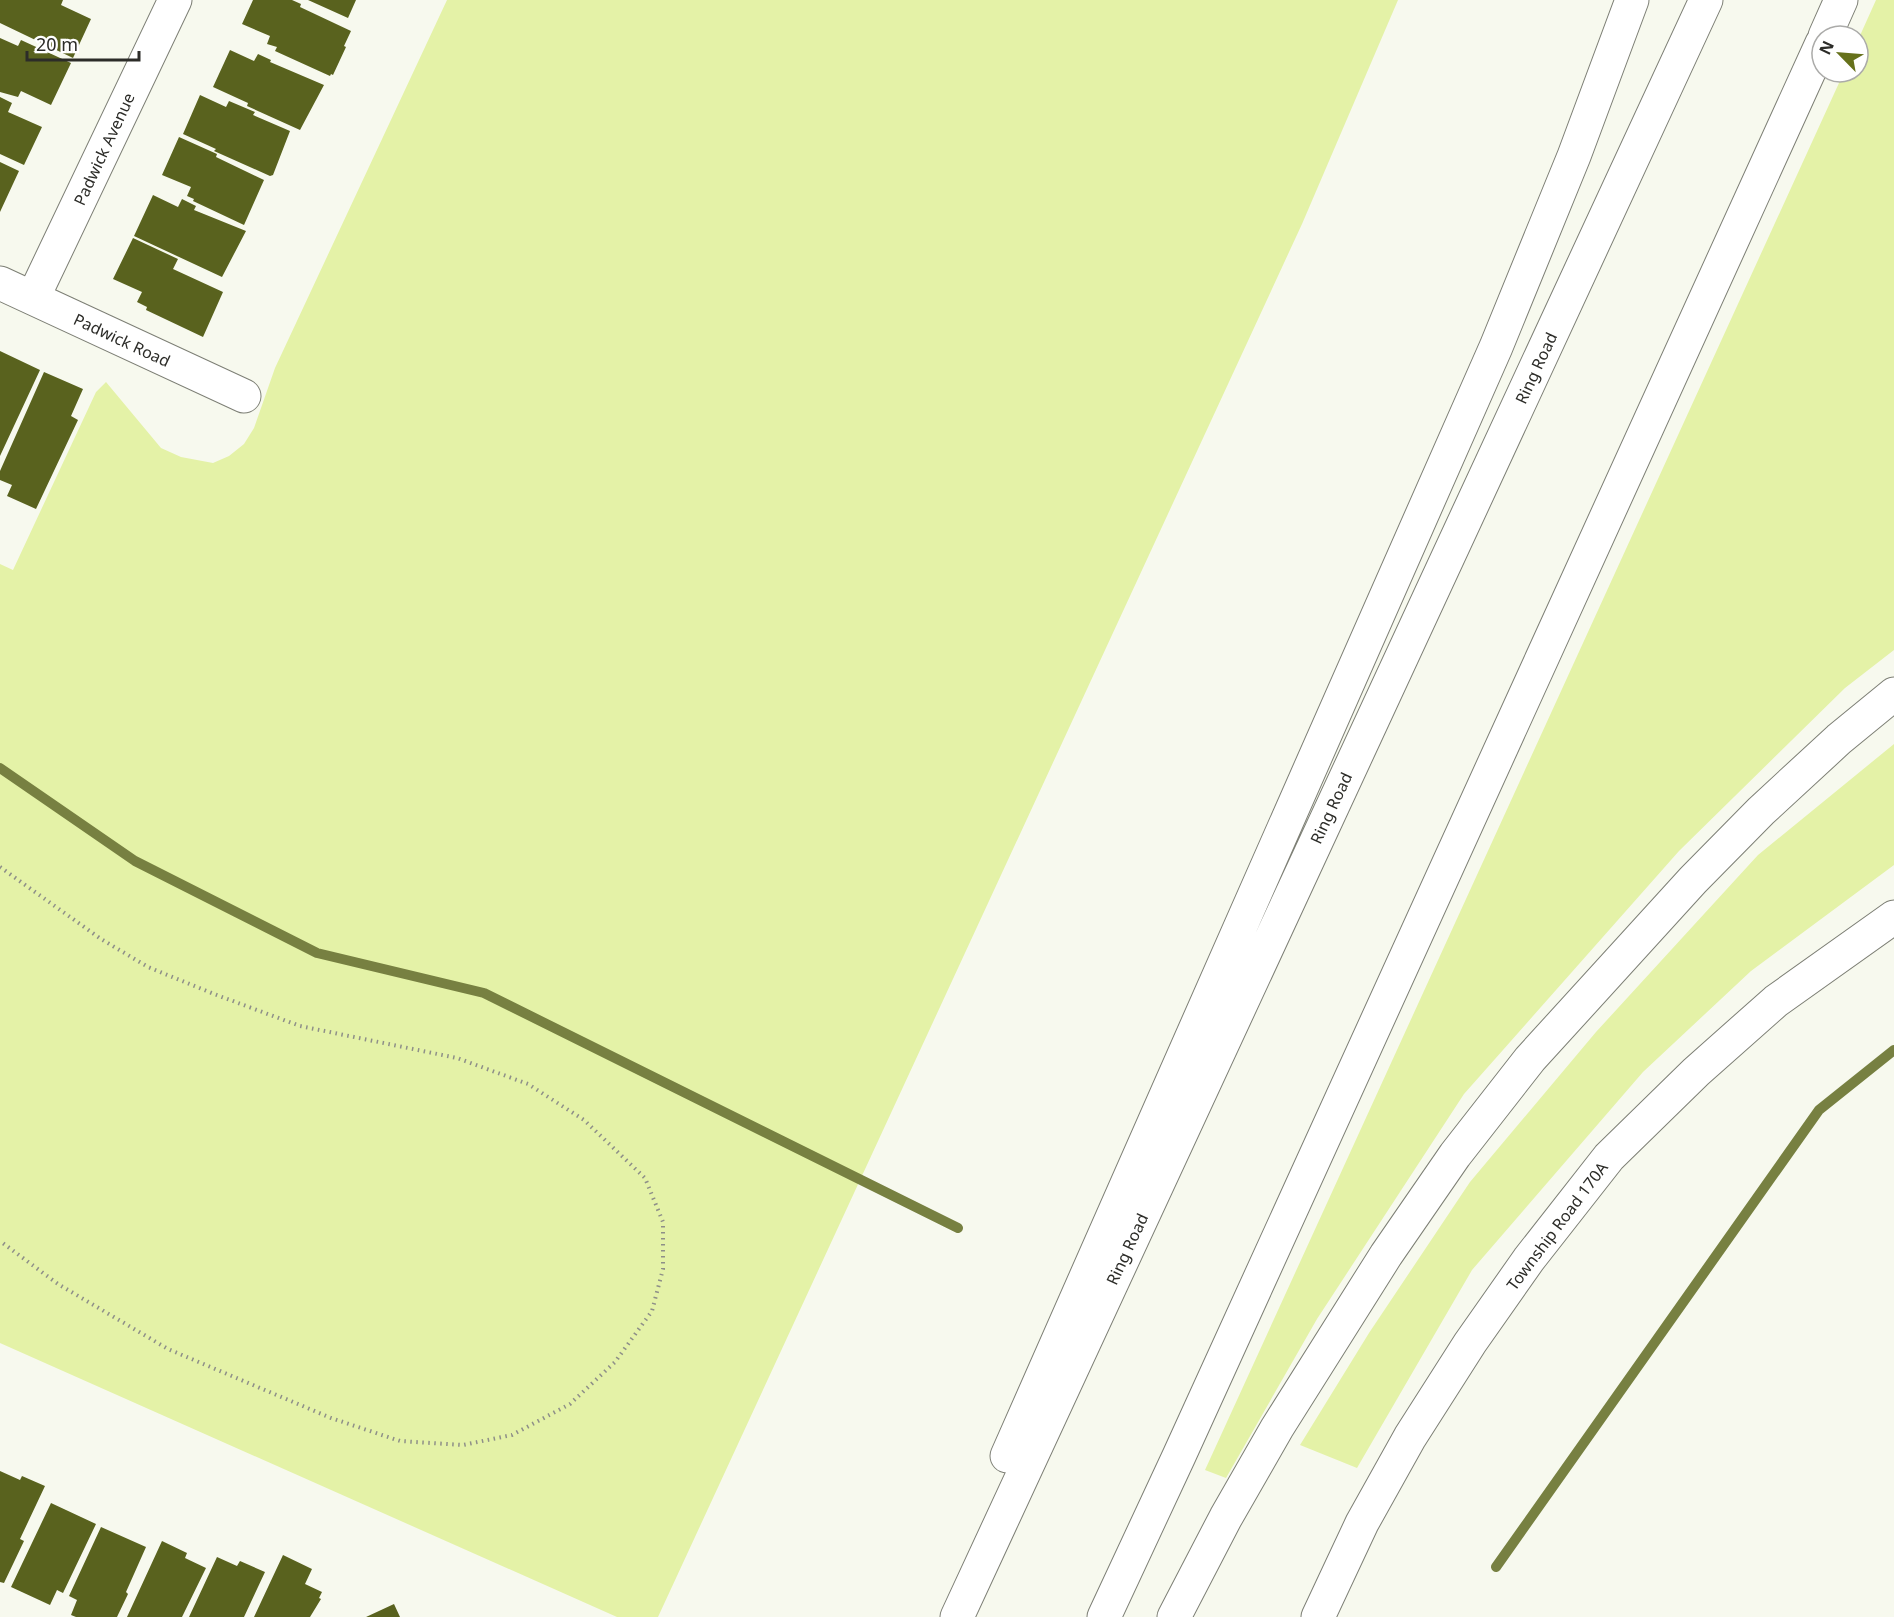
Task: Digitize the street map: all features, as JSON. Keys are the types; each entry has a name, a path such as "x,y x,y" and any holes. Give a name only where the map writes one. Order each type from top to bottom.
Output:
{"main road":[{"name":"Padwick Avenue","path":"33,298 175,0"},
{"path":"936,1617 1496,347 1574,156 1632,0"},
{"name":"Ring Road","path":"957,1617 1706,0"},
{"path":"1830,24 1841,0"},
{"path":"1104,1617 1184,1446 1810,69"},
{"name":"Padwick Road","path":"0,283 244,396"},
{"path":"1174,1617 1226,1516 1277,1428 1386,1255 1455,1155 1523,1068 1700,873 1770,803 1839,739 1894,694"},
{"name":"Township Road 170A","path":"1318,1617 1362,1523 1410,1437 1470,1343 1529,1259 1609,1157 1696,1072 1776,1001 1894,917"}],"path":[{"path":"0,867 101,939 148,967 300,1026 457,1058 528,1084 584,1120 645,1179 663,1222 663,1269 652,1311 615,1362 570,1404 512,1435 463,1445 400,1442 331,1418 168,1349 58,1284 0,1241"}],"green space":[{"path":"447,0 1398,0 1302,224 658,1617 617,1617 0,1343 0,564 13,570 96,392 106,382 161,448 181,457 213,463 229,456 244,444 254,428 275,368"},
{"path":"1876,0 1894,0 1894,650 1845,688 1679,851 1464,1094 1317,1319 1226,1478 1205,1470 1839,84 1870,84 1870,24 1865,24"},
{"path":"1894,744 1894,865 1751,971 1643,1072 1472,1270 1357,1468 1300,1445 1369,1333 1470,1182 1596,1032 1758,855"}],"building":[{"path":"0,0 63,0 61,5 91,19 73,58 0,23"},
{"path":"253,0 292,0 301,4 300,7 351,31 333,75 330,76 275,51 277,47 267,44 270,36 242,24"},
{"path":"308,0 356,0 348,18"},
{"path":"0,38 18,46 21,40 71,63 51,105 21,91 18,97 0,92"},
{"path":"230,50 254,61 258,54 271,60 270,62 324,85 300,130 247,106 248,103 213,87"},
{"path":"200,95 226,107 229,101 255,112 253,115 290,131 273,175 270,176 214,151 216,149 183,134"},
{"path":"0,97 12,103 8,112 42,127 24,165 0,154"},
{"path":"179,137 217,154 216,157 264,180 244,225 193,201 194,199 187,196 191,187 162,175"},
{"path":"0,162 19,171 0,212"},
{"path":"153,195 178,207 182,199 196,206 194,210 246,231 222,277 134,236"},
{"path":"133,238 178,259 173,269 223,292 203,337 146,310 147,307 137,302 142,292 113,279"},
{"path":"0,351 40,370 0,456"},
{"path":"44,372 83,389 71,416 78,420 36,509 7,496 12,485 0,480 0,471"},
{"path":"0,1471 20,1480 22,1476 45,1486 20,1539 24,1541 4,1583 0,1582"},
{"path":"51,1503 96,1524 63,1593 57,1590 50,1605 11,1587"},
{"path":"101,1527 146,1547 117,1617 76,1617 71,1615 77,1600 69,1596"},
{"path":"162,1541 187,1553 185,1558 206,1568 182,1617 127,1617"},
{"path":"283,1555 312,1569 305,1584 322,1592 319,1598 321,1599 310,1617 254,1617"},
{"path":"217,1557 237,1566 240,1561 265,1572 244,1617 189,1617"},
{"path":"394,1604 400,1617 366,1617"}],"waterway":[{"path":"0,768 135,861 317,953 484,993 958,1228"},
{"path":"1496,1567 1819,1110 1894,1050"}]}
